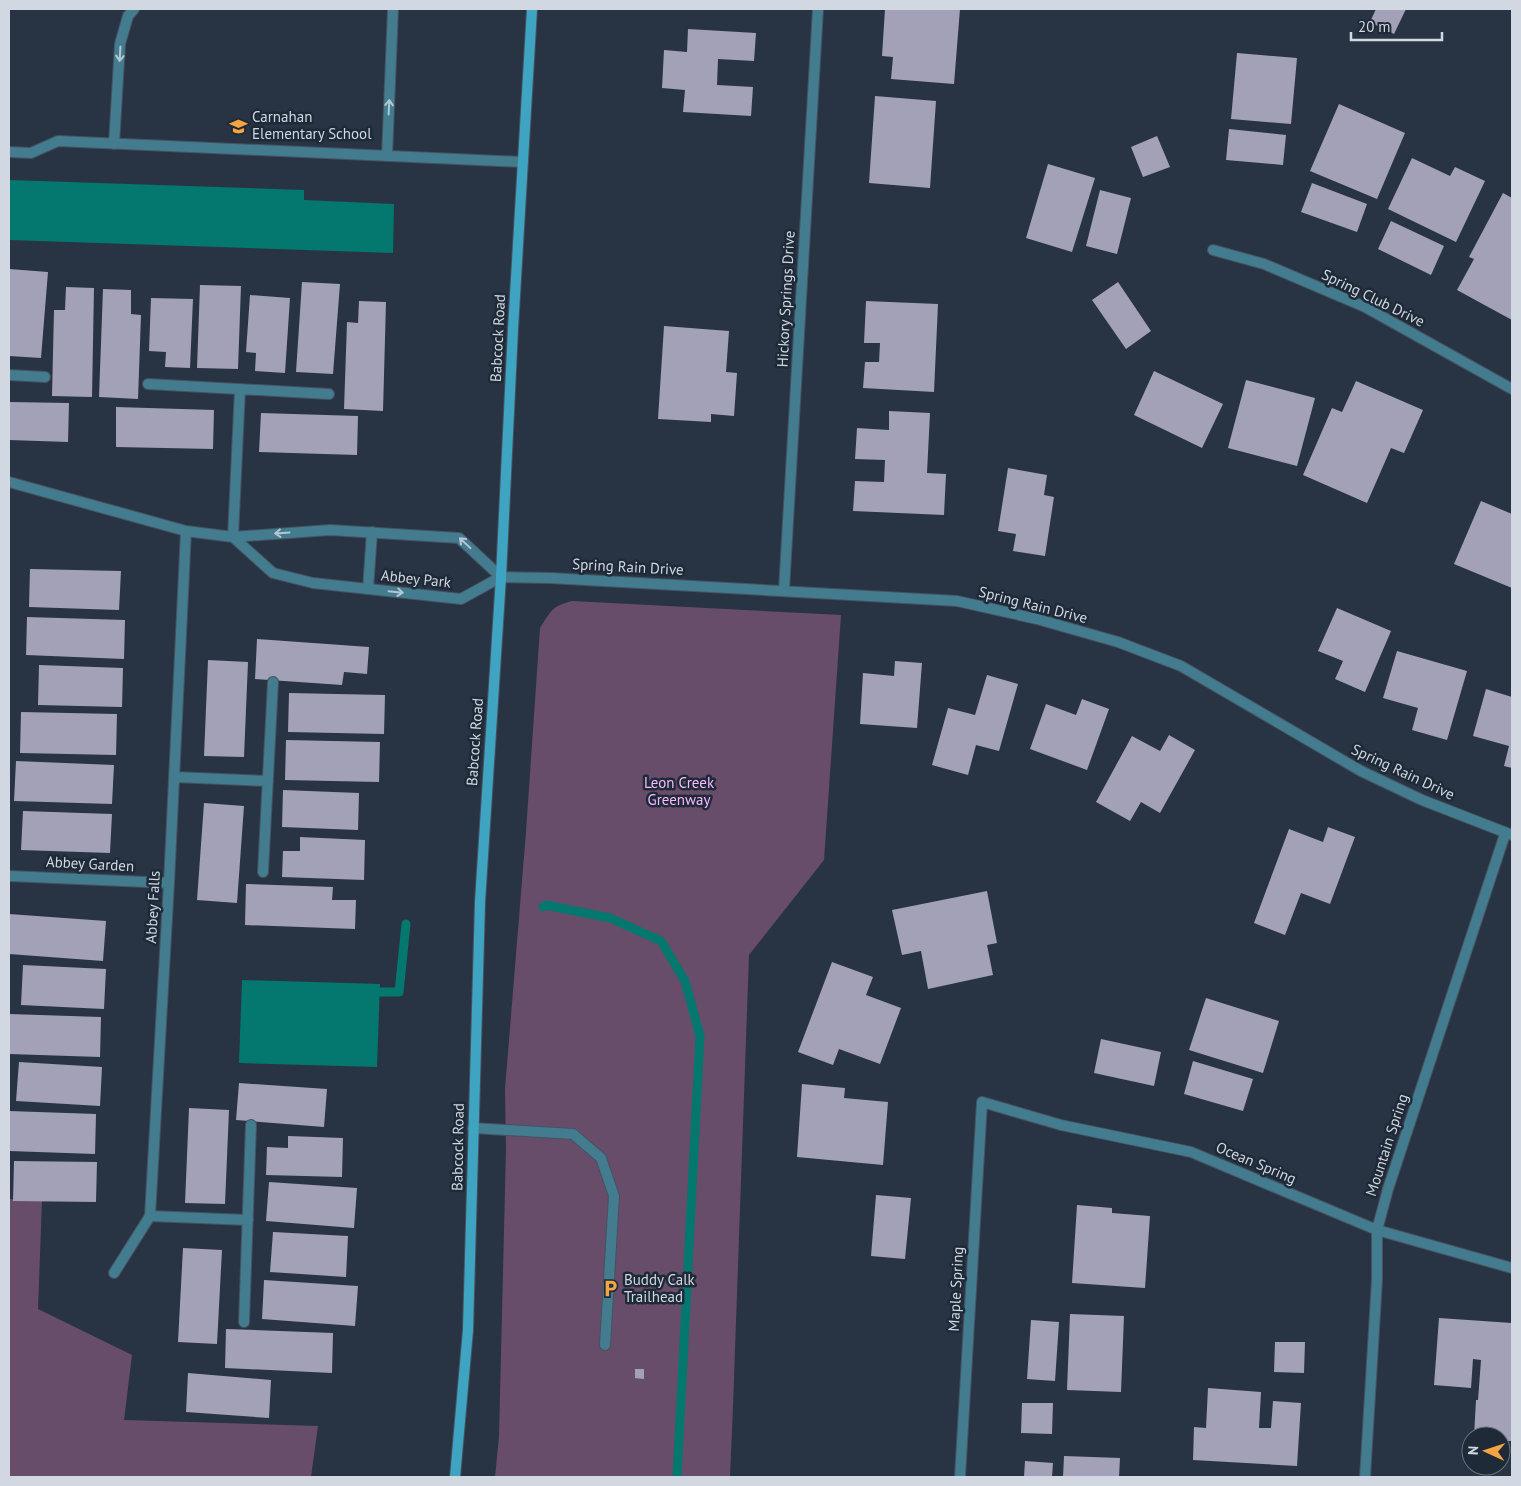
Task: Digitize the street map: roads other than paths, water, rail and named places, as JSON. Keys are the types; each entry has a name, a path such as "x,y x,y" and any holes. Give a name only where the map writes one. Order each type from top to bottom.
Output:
{"main road":[{"name":"Babcock Road","path":"455,1477 468,1330 480,902 501,577 513,329 532,9"}],"street":[{"path":"114,144 120,44 128,16 134,9"},
{"path":"387,156 393,9"},
{"name":"Hickory Springs Drive","path":"784,590 818,9"},
{"path":"9,152 31,153 58,141 523,162"},
{"name":"Spring Club Drive","path":"1213,250 1264,264 1365,307 1512,389"},
{"path":"9,375 45,376"},
{"path":"148,384 329,394"},
{"path":"233,537 240,389"},
{"path":"9,482 186,531 233,537 330,530 459,538 501,577"},
{"name":"Abbey Falls","path":"114,1273 150,1216 186,531"},
{"path":"368,589 372,532"},
{"name":"Abbey Park","path":"233,537 273,573 313,583 461,599 501,577"},
{"name":"Spring Rain Drive","path":"501,577 784,590 957,601 1037,619 1118,642 1181,666 1361,771 1422,800 1509,835"},
{"path":"263,872 273,682"},
{"path":"174,777 268,781"},
{"name":"Mountain Spring","path":"1365,1477 1377,1280 1377,1230 1388,1189 1509,835"},
{"name":"Abbey Garden","path":"9,876 169,883"},
{"name":"Ocean Spring","path":"982,1102 1061,1125 1191,1152 1377,1230 1512,1268"},
{"name":"Maple Spring","path":"960,1477 982,1102"},
{"path":"244,1322 251,1125"},
{"path":"473,1128 573,1134 601,1158 614,1196 605,1345"},
{"path":"150,1216 248,1220"}],"waterway":[{"path":"543,907 546,905 610,918 661,941 685,981 700,1036 677,1477"},
{"path":"379,992 399,992 406,924"}],"place":[{"name":"Carnahan Elementary School","path":"238,126"},
{"name":"Buddy Calk Trailhead","path":"610,1289"}],"park label":[{"name":"Leon Creek Greenway","path":"679,792"}]}
